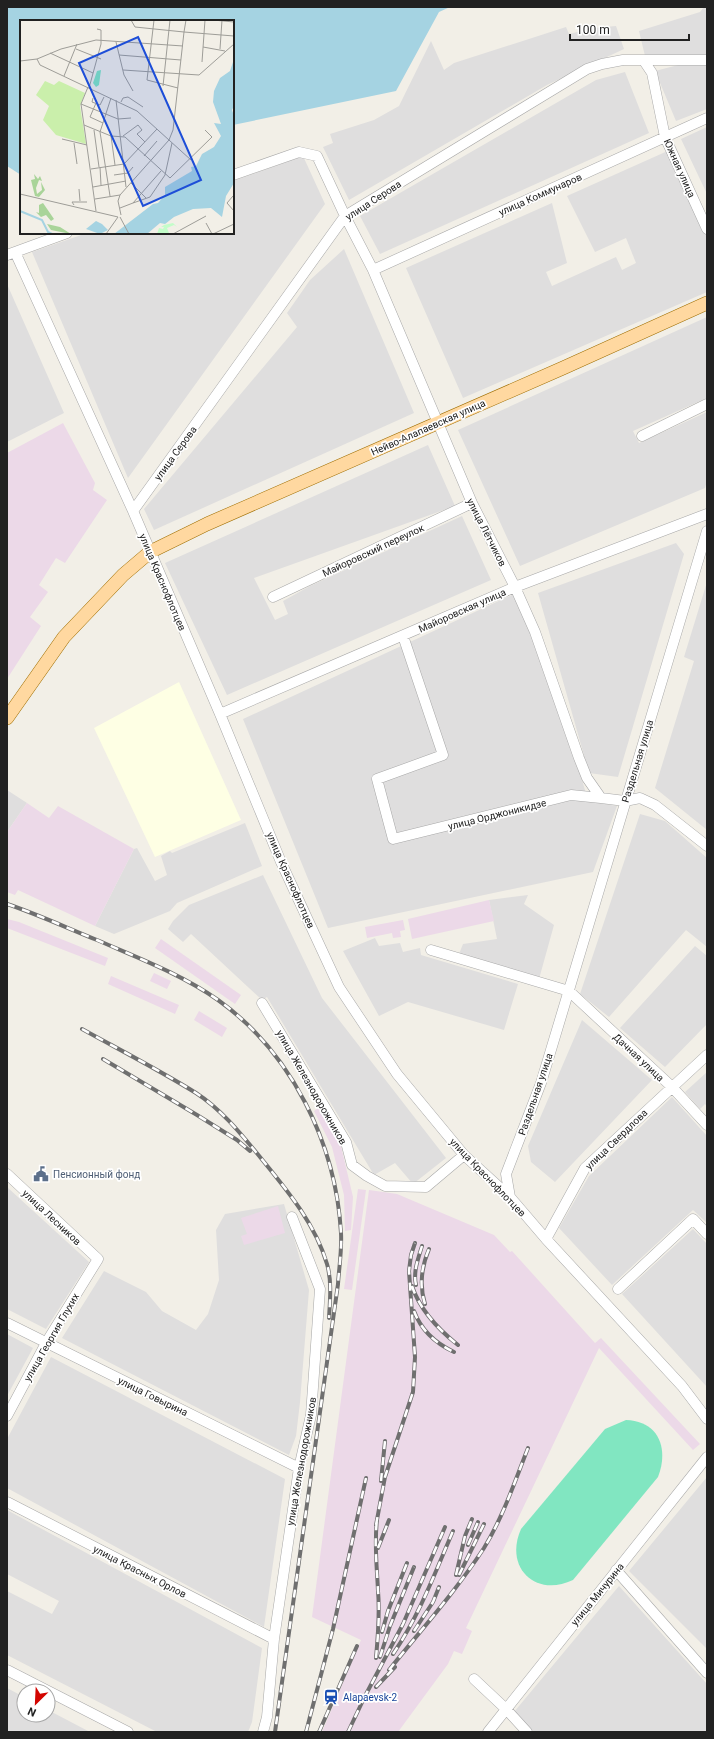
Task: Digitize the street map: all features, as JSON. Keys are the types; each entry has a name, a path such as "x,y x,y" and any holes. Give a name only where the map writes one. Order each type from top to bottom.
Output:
{"main road":[{"name":"Нейво-Алапаевская улица","path":"150,552 207,524 707,303"},
{"path":"7,718 64,637 123,575 150,552"}],"street":[{"name":"улица Серова","path":"133,511 345,216 587,69 618,60 707,60"},
{"name":"Южная улица","path":"644,61 652,72 665,137 707,229"},
{"name":"улица Коммунаров","path":"373,270 707,118"},
{"name":"улица Лётчиков","path":"234,175 299,152 317,156 345,216 373,270 472,503 515,587 535,632 579,758 588,778 601,798"},
{"path":"11,253 64,234"},
{"name":"улица Краснофлотцев","path":"11,253 133,511 220,714 281,862 339,987 397,1074 464,1155 510,1198 546,1240 682,1386 707,1419"},
{"path":"642,436 707,404"},
{"name":"Майоровский переулок","path":"273,597 472,503"},
{"name":"Майоровская улица","path":"220,714 515,587 707,514"},
{"name":"Раздельная улица","path":"510,1198 506,1174 541,1083 707,530"},
{"name":"улица Орджоникидзе","path":"403,636 443,755 377,779 393,839 570,795 601,798"},
{"path":"601,798 625,801 640,798 655,805 707,846"},
{"path":"431,950 569,991"},
{"name":"Дачная улица","path":"569,991 671,1086 707,1125"},
{"name":"улица Железнодорожников","path":"262,1003 346,1142 352,1165 367,1176 385,1186 426,1187 464,1155"},
{"name":"улица Свердлова","path":"546,1240 585,1168 707,1054"},
{"name":"улица Лесников","path":"7,1174 98,1259"},
{"name":"улица Железнодорожников","path":"263,1732 267,1718 274,1639 299,1468 311,1415 320,1289 292,1218"},
{"path":"618,1289 693,1219 707,1234"},
{"name":"улица Георгия Глухих","path":"7,1416 46,1343 98,1259"},
{"name":"улица Говырина","path":"7,1323 299,1468"},
{"name":"улица Мичурина","path":"488,1732 707,1457"},
{"name":"улица Красных Орлов","path":"7,1502 274,1639"},
{"path":"616,1570 707,1673"},
{"path":"7,1670 32,1683"},
{"path":"474,1679 506,1709 527,1732"},
{"path":"56,1695 128,1732"}],"shaded area":[{"path":"704,7 707,7 707,57 645,56 639,31 700,12"},
{"path":"616,26 624,49 547,85 349,200 323,147 333,143 330,134 374,120 399,106 431,41 444,70 454,63 566,27 569,34 594,28"},
{"path":"686,63 707,64 707,109 676,121 655,71"},
{"path":"625,72 649,133 380,254 360,216 596,80"},
{"path":"707,127 707,194 681,139"},
{"path":"672,149 707,227 707,292 463,398 406,268 552,203 567,263 546,272 552,286 616,257 622,270 636,263 626,238 595,252 567,196"},
{"path":"303,156 325,204 128,478 32,252 84,234 234,234 234,181"},
{"path":"344,249 414,413 154,530 144,509 297,327 287,313 310,280"},
{"path":"7,284 64,413 7,442"},
{"path":"707,317 707,398 633,431 639,443 707,412 707,481 705,488 520,566 458,430"},
{"path":"63,423 95,483 93,490 107,500 65,563 56,558 39,585 48,592 30,617 41,626 7,679 7,453"},
{"path":"428,445 455,506 254,578 275,620 288,614 283,601 310,586 462,516 491,580 227,695 165,563"},
{"path":"676,543 684,554 618,777 589,773 538,593"},
{"path":"707,582 707,830 655,788 694,661 684,657"},
{"path":"516,593 579,769 588,801 617,806 593,872 328,928 243,719"},
{"path":"179,682 241,820 155,857 94,728"},
{"path":"7,790 27,803 7,832"},
{"path":"27,803 49,818 58,806 134,849 95,926 18,890 15,895 7,892 7,832"},
{"path":"640,814 665,821 707,858 707,947 686,930 609,1017 580,994"},
{"path":"245,823 262,866 177,903 170,911 114,934 95,926 134,849 137,848 155,881 167,875 161,856 170,851 172,853"},
{"path":"263,875 322,998 446,1158 413,1184 395,1163 374,1175 267,997 262,1000 191,934 183,942 168,929 173,921 189,905"},
{"path":"528,895 524,904 554,925 539,979 459,954 463,944 497,939 489,900"},
{"path":"489,900 494,921 412,939 408,919"},
{"path":"7,919 19,922 108,958 105,966 7,928"},
{"path":"403,920 405,930 400,931 401,937 393,938 392,933 367,938 365,927"},
{"path":"375,938 379,946 400,943 403,952 420,948 421,955 518,984 504,1030 408,1002 379,1016 343,951"},
{"path":"161,939 241,995 235,1004 155,948"},
{"path":"695,946 707,956 707,1024 665,1067 620,1028"},
{"path":"154,973 171,981 167,989 150,981"},
{"path":"111,976 179,1005 175,1014 108,984"},
{"path":"199,1011 227,1028 222,1037 194,1020"},
{"path":"582,1020 652,1080 555,1182 531,1162 528,1146"},
{"path":"707,1072 707,1107 705,1104 700,1109 685,1092"},
{"path":"672,1097 707,1136 707,1223 693,1210 612,1285 559,1228 589,1176"},
{"path":"322,1105 340,1142 353,1197 351,1230 345,1231 344,1195 332,1147 314,1111"},
{"path":"7,1187 89,1262 46,1329 7,1309"},
{"path":"358,1189 366,1190 352,1290 344,1289"},
{"path":"369,1190 397,1194 494,1235 510,1252 512,1251 595,1343 601,1338 700,1444 693,1450 599,1348 466,1628 472,1631 462,1654 454,1651 448,1664 398,1732 322,1732 361,1640 312,1617"},
{"path":"284,1204 309,1290 296,1436 289,1455 62,1338 104,1271 146,1292 162,1311 196,1330 208,1314 219,1280 216,1230 225,1214"},
{"path":"278,1206 285,1233 244,1245 241,1236 247,1234 241,1218"},
{"path":"693,1229 707,1244 707,1387 622,1294"},
{"path":"7,1334 33,1348 7,1396"},
{"path":"51,1357 285,1479 264,1627 7,1488 7,1439"},
{"path":"707,1477 707,1649 629,1571"},
{"path":"7,1510 262,1648 252,1722 248,1732 157,1732 7,1655 7,1591 52,1614 59,1601 7,1574"},
{"path":"619,1586 707,1684 707,1732 534,1732 514,1712"},
{"path":"7,1688 16,1693 16,1723 56,1723 56,1714 90,1732 7,1732"}],"green space":[{"path":"626,1420 646,1425 654,1431 658,1438 662,1456 658,1477 573,1580 559,1585 546,1585 535,1582 526,1576 520,1567 517,1556 517,1543 521,1529 605,1429"}],"water":[{"path":"7,7 450,7 439,12 396,91 234,125 234,20 20,20 20,174 7,166"}],"railway":[{"path":"7,904 52,921 159,967 189,982 218,1000 244,1022 268,1046 288,1074 305,1103 319,1134 330,1166 337,1200 341,1233 338,1284 275,1732"},
{"path":"82,1029 154,1068 205,1099 222,1114 246,1140 299,1207 322,1249 330,1277 329,1318"},
{"path":"103,1059 237,1140 250,1151"},
{"path":"376,1525 385,1477 413,1392 415,1357 409,1271 411,1255 415,1243"},
{"path":"416,1285 416,1270 422,1246"},
{"path":"425,1304 422,1290 422,1276 424,1263 429,1249"},
{"path":"412,1286 415,1295 431,1319 458,1345"},
{"path":"414,1311 425,1330 435,1340 454,1352"},
{"path":"381,1481 385,1441"},
{"path":"389,1670 450,1595 484,1548 503,1511 528,1448"},
{"path":"306,1732 333,1629 366,1478"},
{"path":"456,1575 465,1536 472,1519"},
{"path":"376,1658 379,1616 376,1547 377,1520"},
{"path":"378,1548 389,1520"},
{"path":"468,1545 478,1522"},
{"path":"459,1575 484,1524"},
{"path":"364,1698 403,1624 445,1527"},
{"path":"393,1654 419,1609 453,1531"},
{"path":"382,1632 388,1611 407,1563"},
{"path":"380,1657 390,1626 414,1567"},
{"path":"414,1631 433,1602 439,1587"},
{"path":"319,1732 357,1646"},
{"path":"376,1687 395,1667"},
{"path":"348,1732 366,1694"}],"place":[{"name":"Пенсионный фонд","path":"41,1174"},
{"name":"Alapaevsk-2","path":"331,1697"}]}
